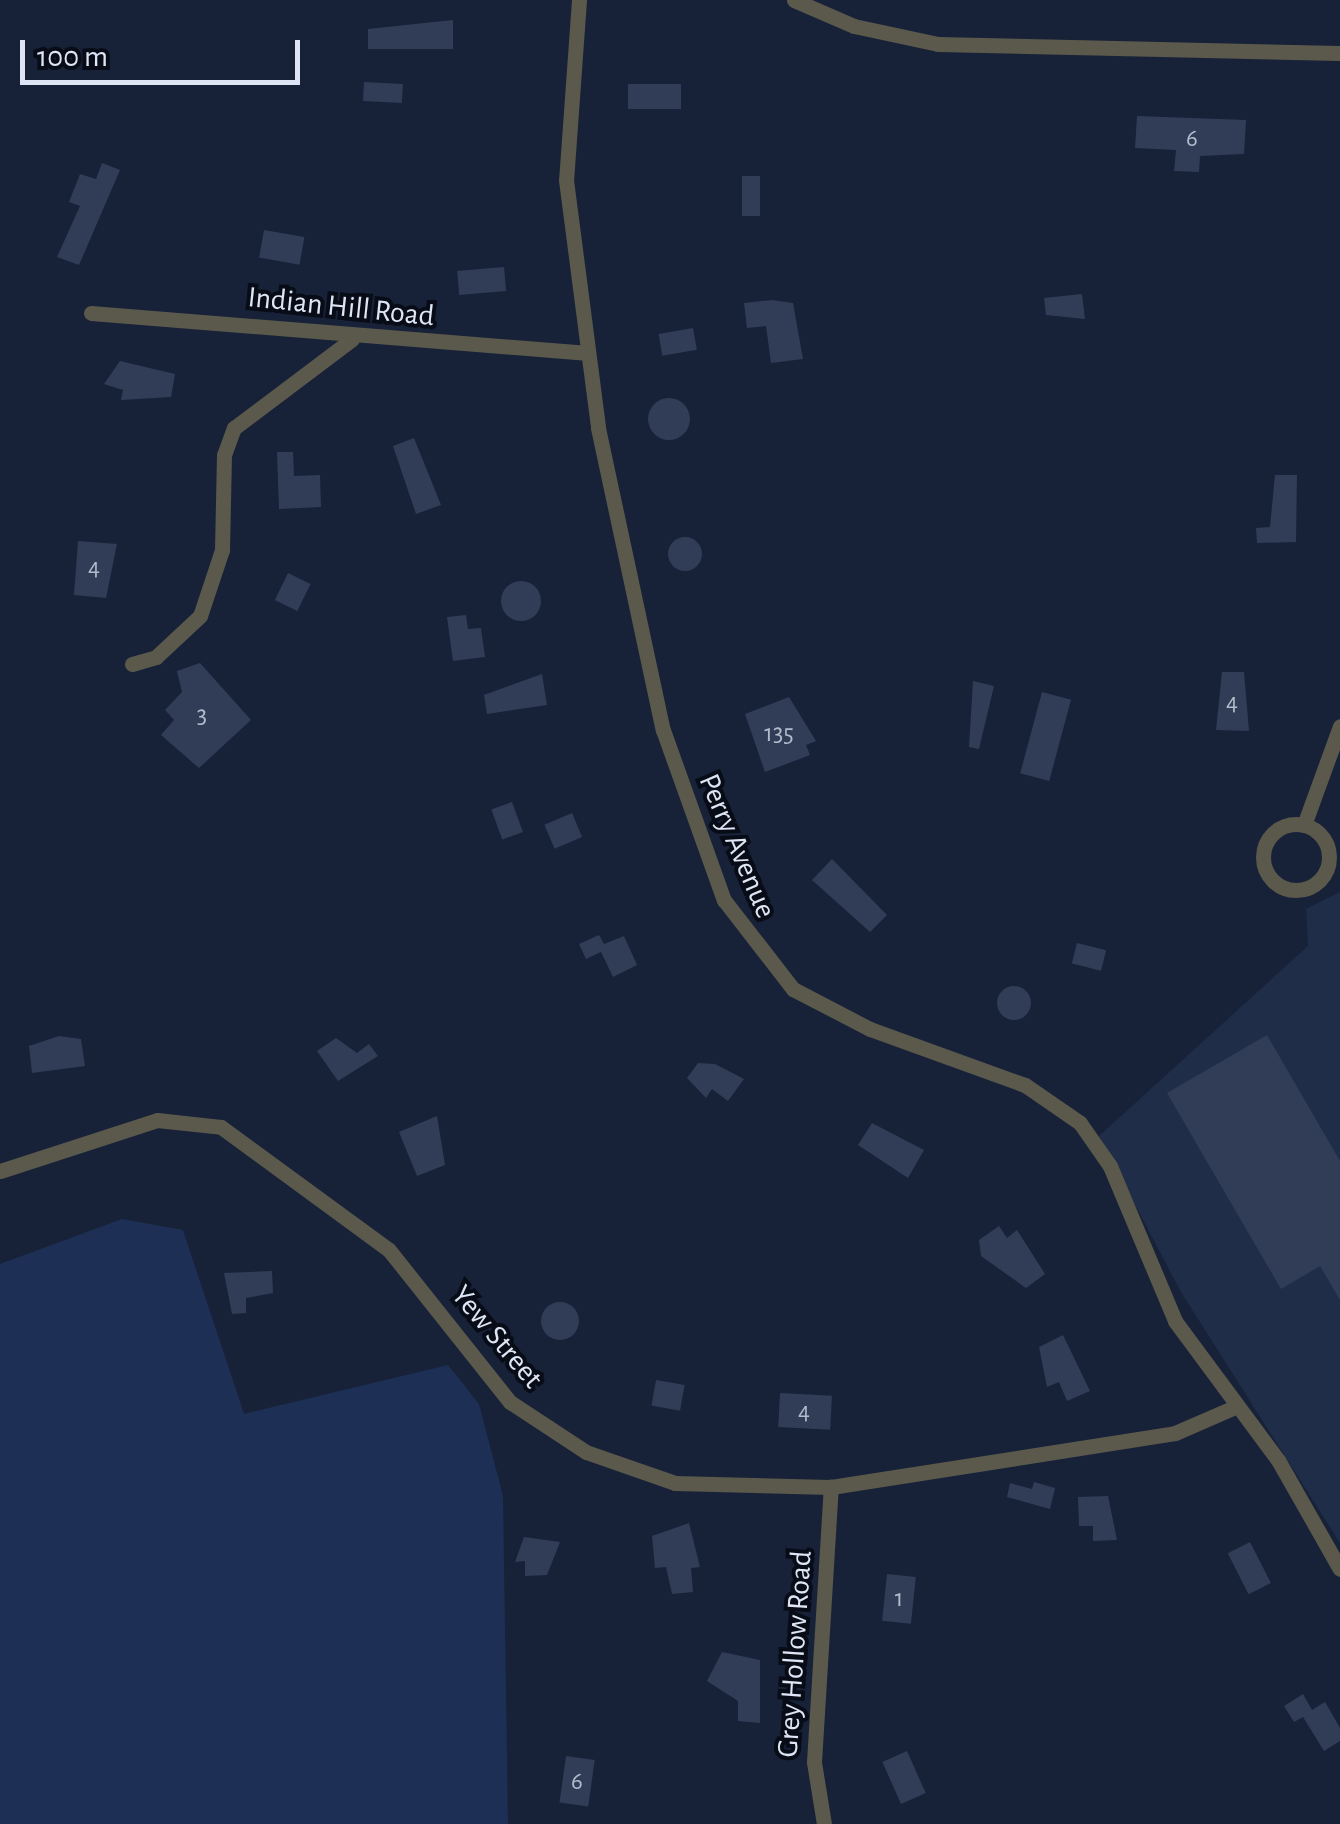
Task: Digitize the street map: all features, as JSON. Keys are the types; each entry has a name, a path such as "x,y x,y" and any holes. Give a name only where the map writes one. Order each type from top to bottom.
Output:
{"street":[{"name":"Perry Avenue","path":"578,0 566,180 585,353 654,697 703,850 742,933 778,977 827,1009 1025,1085 1080,1123 1110,1166 1175,1321 1278,1460 1340,1568"},
{"path":"794,0 854,26 938,44 1340,53"},
{"name":"Indian Hill Road","path":"90,313 352,338 585,353"},
{"path":"132,664 156,657 200,616 222,550 224,456 234,428 352,338"},
{"path":"1304,825 1340,726"},
{"path":"1304,825 1324,839 1330,863 1317,884 1294,891 1272,880 1263,858 1281,828 1304,825"},
{"name":"Yew Street","path":"0,1171 157,1120 221,1128 389,1250 494,1386 568,1441 675,1483 832,1487 1176,1432 1235,1407"},
{"name":"Grey Hollow Road","path":"824,1824 814,1762 832,1487"}],"shaded area":[{"path":"1340,892 1340,1543 1181,1292 1099,1136 1308,946 1306,909"},
{"path":"122,1219 183,1230 244,1414 448,1365 479,1404 503,1496 508,1824 0,1824 0,1264"}],"building":[{"path":"453,20 453,49 368,49 368,29"},
{"path":"364,82 403,84 402,103 363,101"},
{"path":"628,84 681,84 681,109 628,109"},
{"path":"1137,116 1246,120 1244,154 1200,156 1199,172 1174,171 1176,150 1135,148"},
{"path":"102,163 120,170 79,265 57,257 80,206 69,202 80,174 96,179"},
{"path":"742,176 760,176 760,216 742,216"},
{"path":"264,230 304,237 300,265 259,258"},
{"path":"504,267 506,291 459,295 457,271"},
{"path":"1082,294 1085,319 1046,315 1044,298"},
{"path":"744,303 793,303 803,359 771,363 766,326 747,328"},
{"path":"693,328 697,350 662,356 659,334"},
{"path":"120,361 175,374 171,397 121,400 123,390 104,384"},
{"path":"669,398 684,404 690,419 684,434 669,440 654,434 648,419 654,404"},
{"path":"414,438 441,505 416,514 393,446"},
{"path":"277,452 293,452 294,476 320,475 321,507 279,509"},
{"path":"1275,475 1297,475 1296,542 1257,543 1256,528 1270,527"},
{"path":"685,537 697,542 702,554 697,566 685,571 673,566 668,554 673,542"},
{"path":"78,541 117,544 106,598 74,595"},
{"path":"288,573 310,584 297,611 275,600"},
{"path":"521,581 535,587 541,601 535,615 521,621 507,615 501,601 507,587"},
{"path":"466,615 468,629 481,628 485,657 453,661 447,617"},
{"path":"200,663 251,720 199,768 161,735 174,720 165,710 182,692 177,671"},
{"path":"1222,672 1244,672 1249,731 1216,730"},
{"path":"542,674 547,705 487,714 484,695"},
{"path":"973,681 994,686 979,749 969,747"},
{"path":"1042,692 1071,700 1049,781 1020,773"},
{"path":"789,697 816,741 806,745 810,755 765,772 745,714"},
{"path":"512,802 523,832 502,840 491,810"},
{"path":"572,813 582,837 555,849 544,825"},
{"path":"832,859 887,915 870,932 812,880"},
{"path":"599,935 604,944 624,936 637,965 613,977 601,952 586,959 579,944"},
{"path":"1077,943 1106,950 1101,971 1072,963"},
{"path":"1014,986 1026,991 1031,1003 1026,1015 1014,1020 1002,1015 997,1003 1002,991"},
{"path":"1267,1035 1340,1161 1340,1300 1320,1266 1281,1289 1167,1093"},
{"path":"59,1036 81,1039 85,1066 32,1073 29,1046"},
{"path":"336,1038 357,1053 369,1044 378,1056 338,1081 317,1051"},
{"path":"698,1063 715,1064 744,1079 728,1101 712,1089 706,1098 687,1078"},
{"path":"437,1116 445,1165 417,1176 399,1132"},
{"path":"872,1123 924,1150 908,1178 858,1145"},
{"path":"999,1226 1007,1238 1017,1230 1045,1274 1026,1288 981,1256 979,1240"},
{"path":"272,1271 273,1293 246,1298 246,1313 232,1314 224,1273"},
{"path":"560,1302 574,1307 579,1321 574,1335 560,1340 546,1335 541,1321 546,1307"},
{"path":"1063,1335 1090,1391 1067,1401 1059,1382 1047,1387 1039,1347"},
{"path":"656,1380 685,1385 680,1411 651,1406"},
{"path":"780,1393 832,1396 830,1430 778,1427"},
{"path":"1034,1482 1055,1488 1050,1509 1007,1497 1010,1483 1032,1489"},
{"path":"1108,1496 1117,1540 1093,1541 1093,1526 1079,1526 1078,1497"},
{"path":"689,1523 700,1567 691,1568 693,1592 672,1594 666,1567 655,1568 652,1536"},
{"path":"524,1537 560,1542 547,1575 525,1576 525,1561 515,1562"},
{"path":"1250,1542 1271,1583 1249,1594 1228,1553"},
{"path":"887,1574 916,1577 911,1624 882,1621"},
{"path":"722,1652 760,1660 760,1723 738,1721 738,1701 707,1681"},
{"path":"1303,1694 1312,1710 1325,1702 1340,1728 1340,1741 1324,1751 1303,1717 1294,1722 1284,1706"},
{"path":"907,1751 926,1793 901,1804 882,1762"},
{"path":"566,1756 595,1760 588,1807 559,1803"}]}
